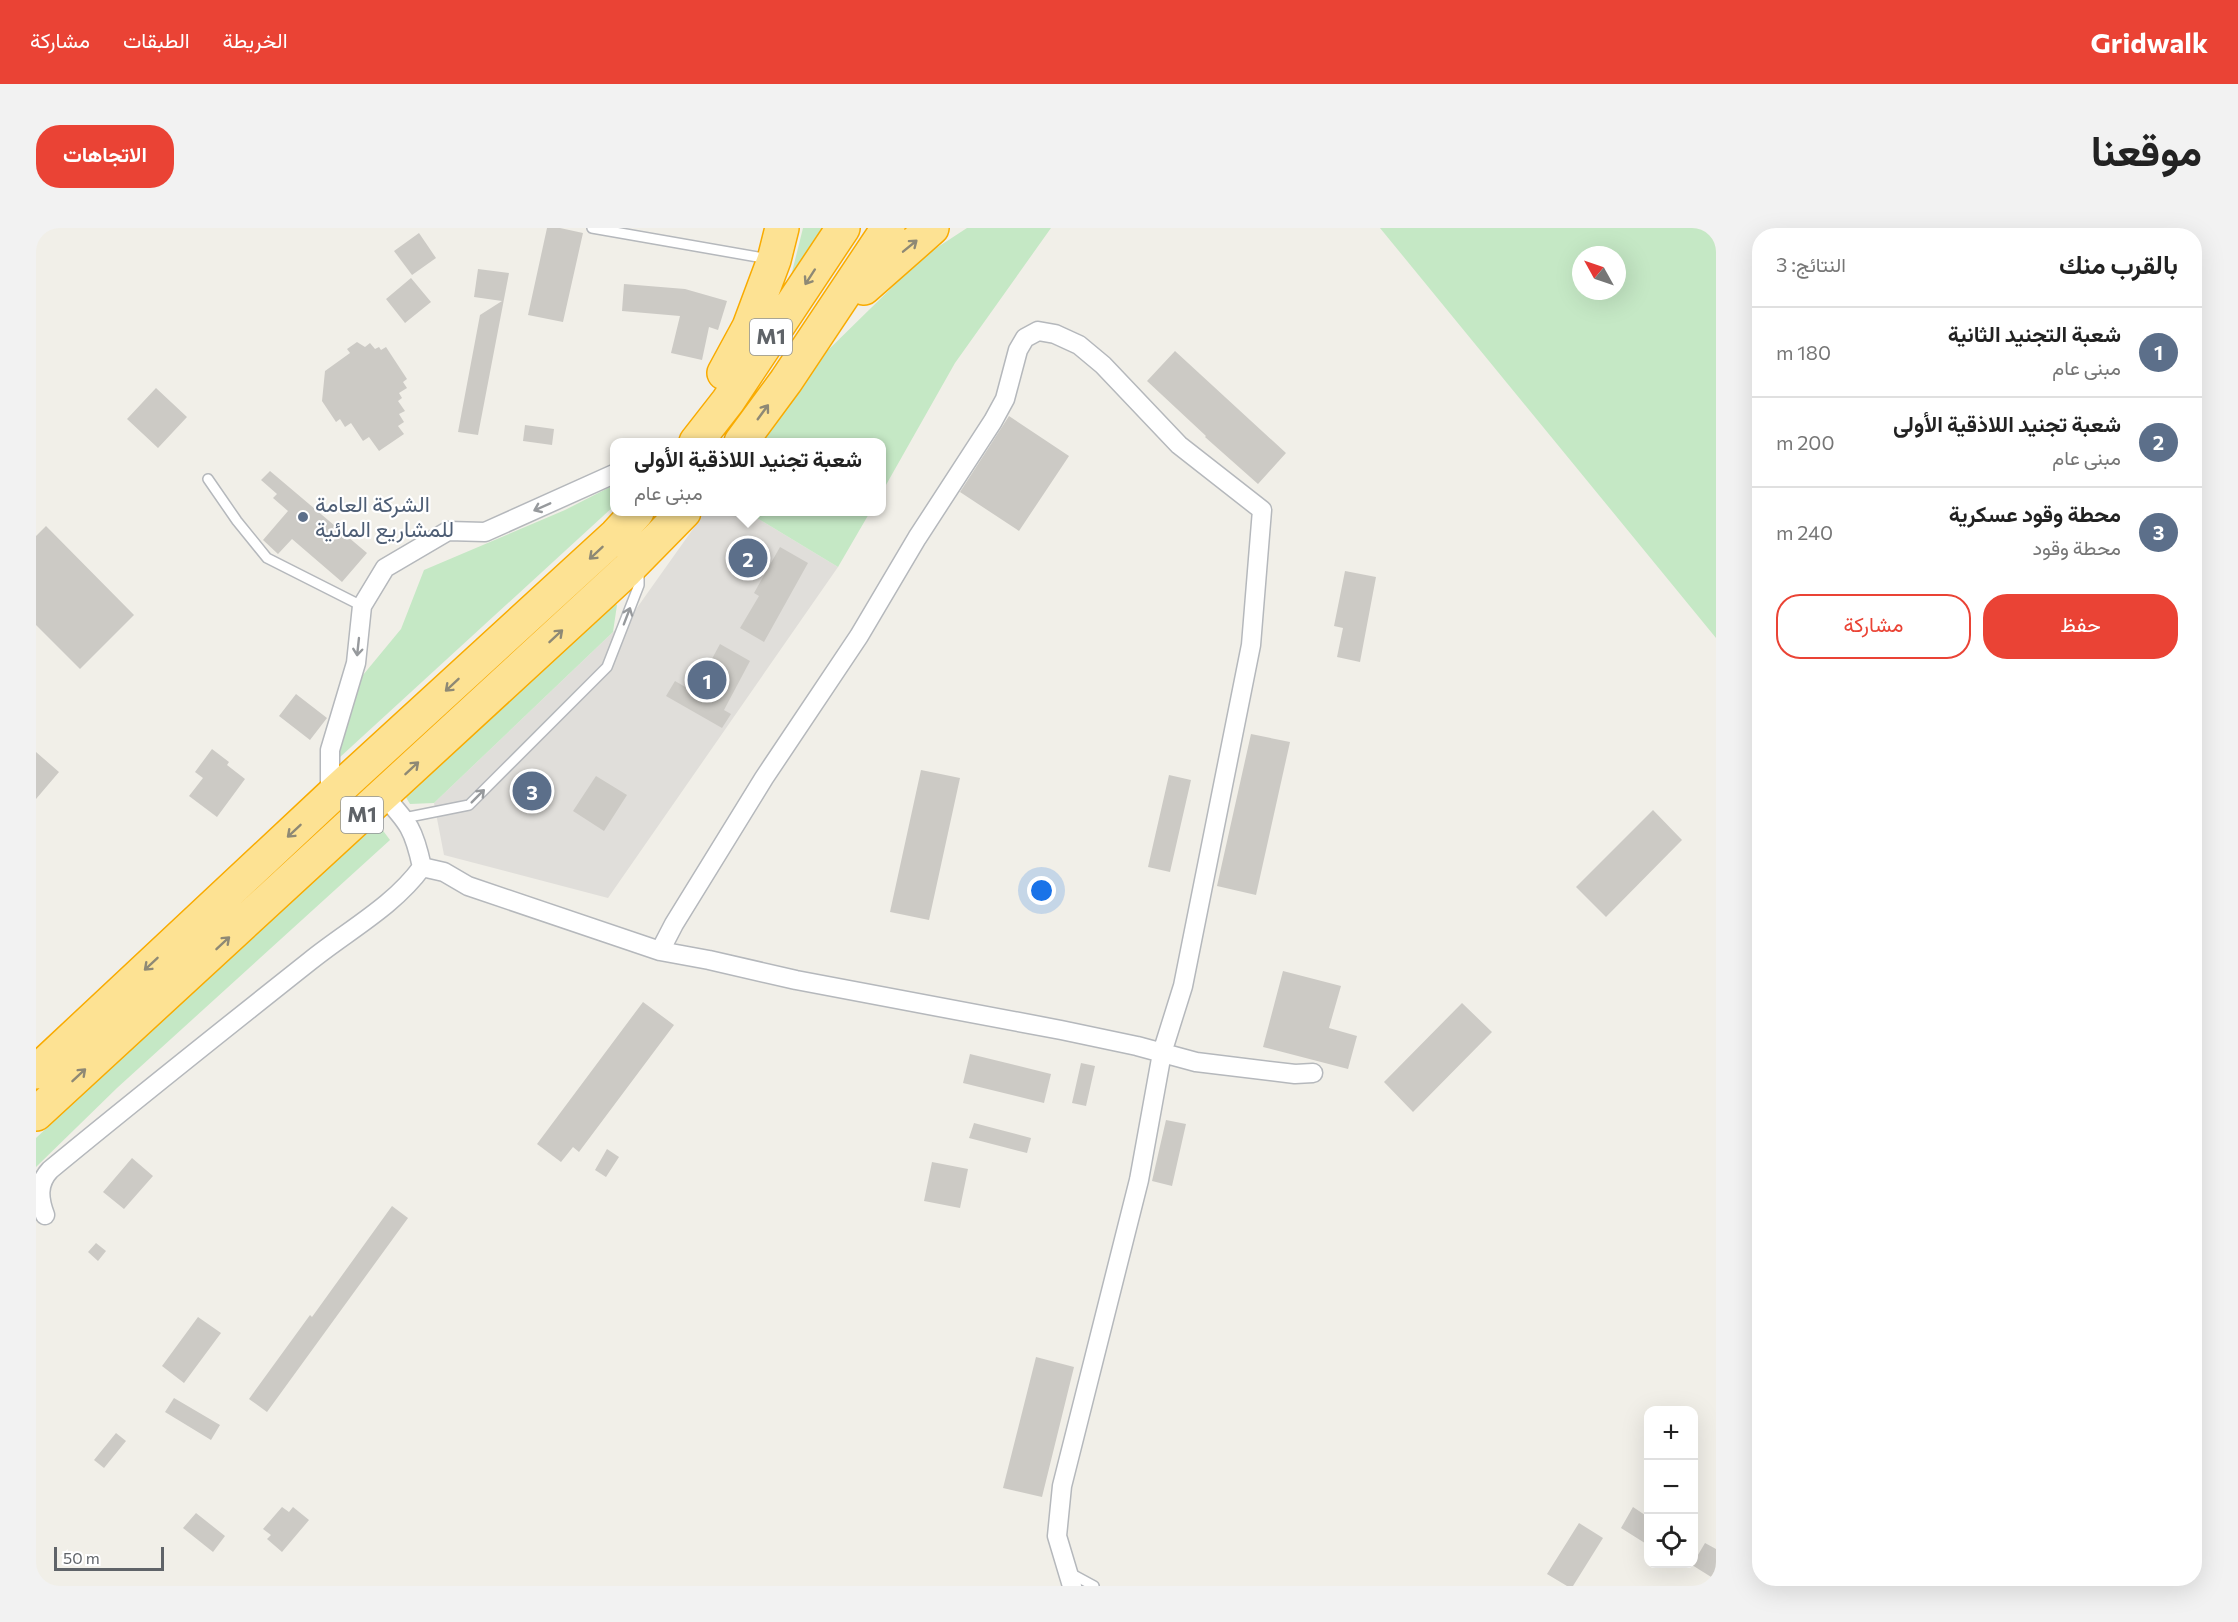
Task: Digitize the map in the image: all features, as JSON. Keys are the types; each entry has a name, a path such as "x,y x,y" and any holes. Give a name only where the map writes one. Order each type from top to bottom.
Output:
{"highway":[{"path":"688,438 749,327 774,260 782,228"},
{"name":"M1","path":"699,438 729,401 843,228"},
{"name":"M1","path":"744,438 786,381 888,228"},
{"path":"786,381 861,290 932,228"},
{"name":"M1","path":"39,1065 616,535 633,516"},
{"name":"M1","path":"36,1114 394,806 680,516"}],"street":[{"path":"660,951 674,924 764,778 859,636 917,538 993,421 1005,399 1018,350 1025,338 1038,331 1055,334 1078,345 1103,365 1179,445 1262,510 1251,645 1183,986 1161,1053 1139,1180 1062,1486 1057,1536 1070,1579"},
{"path":"330,797 330,750 357,663 362,606 385,568 448,531 485,532 610,476"},
{"path":"45,1215 40,1203 40,1189 44,1177 50,1170 412,881 422,867 415,837 394,806"},
{"path":"422,867 444,872 468,886 660,951 796,980 1061,1030 1196,1062 1295,1074 1313,1073"}],"lane":[{"path":"591,228 774,260"},
{"path":"208,479 237,521 267,558 362,606"},
{"path":"394,806 469,805 607,667 639,585 640,557"},
{"path":"1070,1579 1094,1586"}],"shaded area":[{"path":"702,516 754,516 838,567 608,898 444,855 434,803 634,612"}],"green space":[{"path":"803,228 825,228 790,280"},
{"path":"967,228 1051,228 955,363 886,485 886,438 759,438 820,358 924,256"},
{"path":"1380,228 1716,228 1716,638"},
{"path":"610,487 610,510 339,758 335,746 363,675 401,629 424,570 565,510"},
{"path":"754,516 868,516 838,567"},
{"path":"612,600 617,605 613,632 434,803 410,804 404,794"},
{"path":"378,824 390,840 117,1088 36,1167 36,1138 368,825"}],"building":[{"path":"547,228 583,233 563,322 528,315"},
{"path":"419,233 436,258 412,275 394,251"},
{"path":"478,269 509,273 478,435 458,432 480,315 502,301 474,297"},
{"path":"411,278 431,302 405,323 386,299"},
{"path":"624,284 685,289 727,301 718,330 709,327 702,360 671,353 680,316 622,311"},
{"path":"357,342 365,347 370,343 375,349 379,347 381,350 386,347 407,379 403,382 407,388 399,393 402,398 398,401 405,411 399,414 404,422 398,426 404,434 379,451 369,437 363,441 351,423 345,427 340,419 336,422 322,401 325,371 350,353 347,349"},
{"path":"1175,351 1286,453 1258,484 1147,381"},
{"path":"156,388 187,417 158,448 127,419"},
{"path":"1009,416 1069,456 1019,531 960,492"},
{"path":"525,425 554,429 552,445 523,441"},
{"path":"270,471 367,553 342,582 292,539 278,554 263,540 288,511 273,498 277,494 261,480"},
{"path":"46,526 134,615 80,669 36,625 36,536"},
{"path":"780,547 808,563 764,642 740,628 759,596 754,593"},
{"path":"1345,571 1376,577 1360,662 1337,657 1343,628 1334,626"},
{"path":"720,644 750,661 724,710 731,714 722,728 666,696 675,681 694,692"},
{"path":"296,694 327,718 310,740 279,716"},
{"path":"1251,734 1290,742 1256,895 1217,886"},
{"path":"212,749 229,762 227,765 245,779 217,817 189,796 203,778 195,772"},
{"path":"36,752 59,772 36,799"},
{"path":"921,770 960,778 929,920 890,912"},
{"path":"1169,775 1191,780 1170,872 1148,867"},
{"path":"596,776 627,795 604,831 573,811"},
{"path":"1653,810 1682,840 1606,917 1576,887"},
{"path":"1283,971 1341,986 1329,1028 1357,1036 1348,1069 1263,1047"},
{"path":"643,1002 674,1025 579,1152 573,1147 561,1162 537,1144"},
{"path":"1462,1003 1492,1032 1413,1112 1384,1082"},
{"path":"970,1054 1051,1074 1044,1103 963,1083"},
{"path":"1081,1063 1095,1066 1086,1106 1072,1103"},
{"path":"1166,1120 1186,1124 1172,1186 1152,1181"},
{"path":"974,1123 1031,1138 1027,1153 969,1138"},
{"path":"607,1149 619,1157 606,1177 595,1170"},
{"path":"132,1158 153,1176 124,1209 103,1192"},
{"path":"932,1162 968,1169 960,1208 924,1201"},
{"path":"392,1206 408,1218 267,1412 249,1399 310,1315 312,1317"},
{"path":"96,1243 106,1251 98,1261 88,1252"},
{"path":"198,1317 221,1333 184,1383 162,1366"},
{"path":"1036,1357 1074,1367 1042,1497 1003,1488"},
{"path":"174,1398 220,1425 211,1440 165,1412"},
{"path":"116,1433 126,1441 104,1468 94,1460"},
{"path":"282,1507 289,1512 293,1507 309,1520 282,1552 267,1539 271,1535 263,1529"},
{"path":"1633,1507 1644,1514 1644,1542 1621,1528"},
{"path":"196,1513 225,1536 213,1552 183,1528"},
{"path":"1579,1523 1603,1538 1573,1586 1567,1586 1547,1574"},
{"path":"1705,1543 1716,1549 1716,1580 1697,1568 1698,1555"}],"place":[{"name":"الشركة العامة للمشاريع المائية","path":"303,517"},
{"name":"شعبة تجنيد اللاذقية الأولى","path":"748,558"},
{"name":"شعبة التجنيد الثانية","path":"707,680"},
{"name":"محطة وقود عسكرية","path":"532,791"}]}
